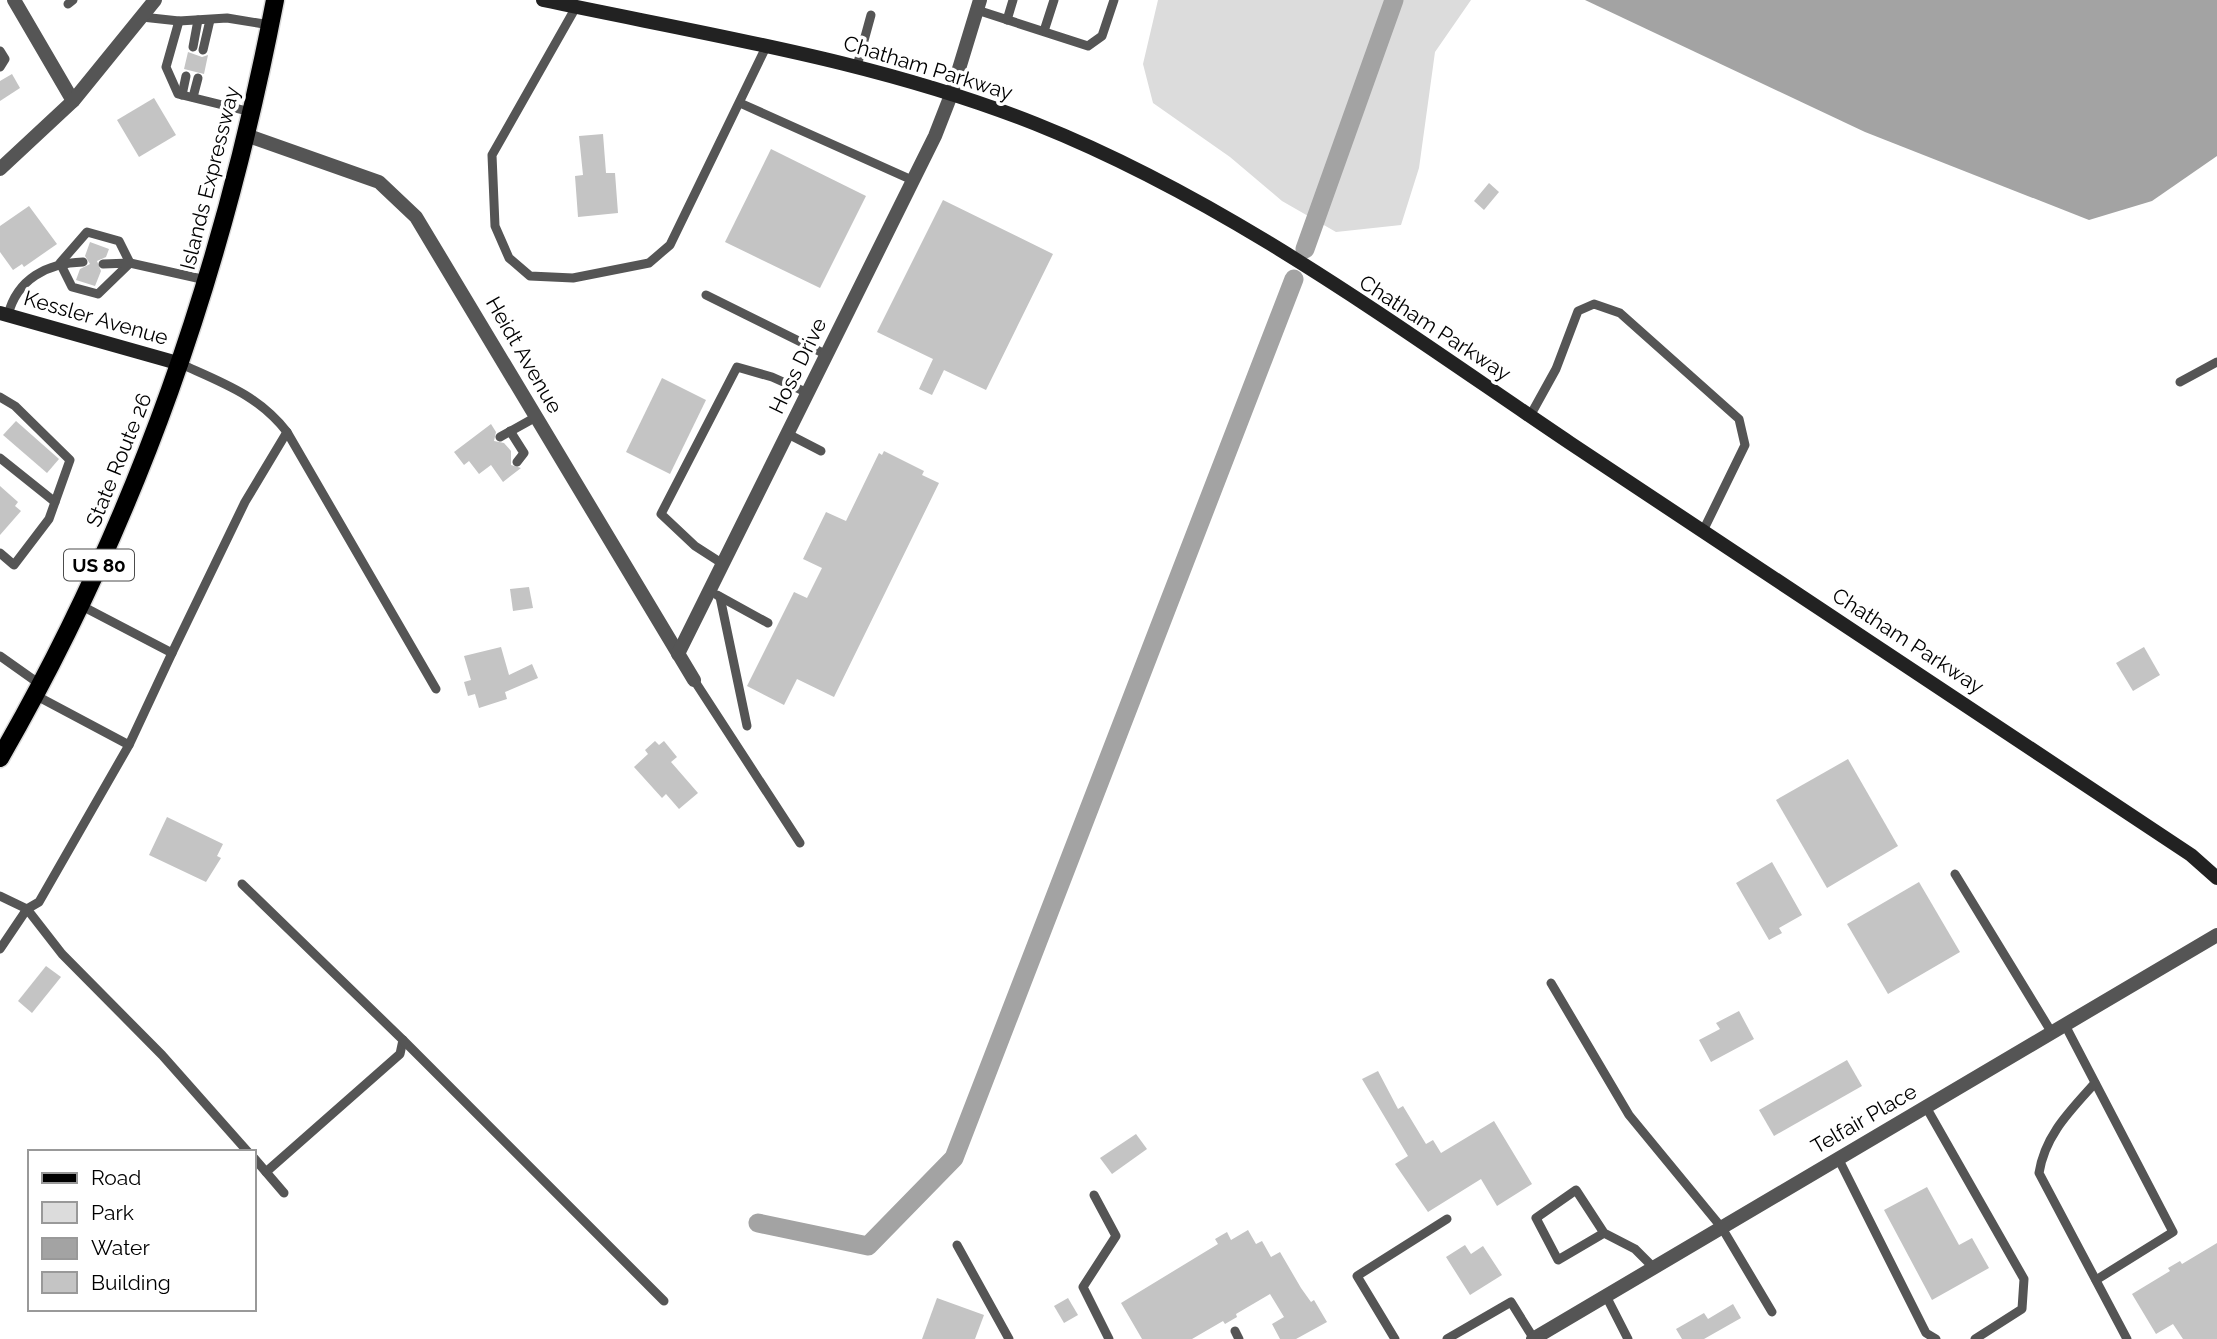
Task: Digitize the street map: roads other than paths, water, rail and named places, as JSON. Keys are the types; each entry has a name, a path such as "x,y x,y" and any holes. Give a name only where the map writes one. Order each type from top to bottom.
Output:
{"main road":[{"name":"Islands Expressway","path":"181,365 208,281 246,135 275,0"},
{"name":"Chatham Parkway","path":"543,0 857,66 1042,126 1156,180 1252,234 1531,416 2191,855 2217,878"},
{"name":"Kessler Avenue","path":"4,314 181,365"},
{"name":"State Route 26","path":"0,758 38,690 114,536 181,365"}],"street":[{"path":"14,0 73,101"},
{"path":"0,169 73,101 155,0"},
{"name":"Hoss Drive","path":"678,654 715,594 723,564 912,180 951,95 978,5"},
{"name":"Heidt Avenue","path":"246,135 366,176 391,191 428,233 694,680"},
{"name":"Telfair Place","path":"1534,1339 2217,935"}],"lane":[{"path":"1007,20 1013,0"},
{"path":"1044,32 1054,0"},
{"path":"978,5 1007,20 1088,46 1102,36 1114,0"},
{"path":"576,7 492,155 495,226 509,258 530,276 573,278 649,263 670,245 766,47"},
{"path":"857,66 871,15"},
{"path":"142,17 179,21 227,18 270,25"},
{"path":"193,47 198,20"},
{"path":"203,50 210,20"},
{"path":"179,21 166,67 177,94 251,111"},
{"path":"0,51 5,60 0,67"},
{"path":"182,95 186,76"},
{"path":"193,97 198,78"},
{"path":"740,103 912,180"},
{"path":"4,314 13,295 33,276 60,262 87,232 119,241 130,263"},
{"path":"60,262 72,287 98,294 130,263"},
{"path":"60,262 83,262"},
{"path":"103,264 130,263 208,281"},
{"path":"706,295 827,355"},
{"path":"1531,416 1556,369 1578,311 1594,304 1620,313 1740,419 1745,445 1703,531"},
{"path":"2180,382 2217,362"},
{"path":"181,365 264,405 287,432 436,689"},
{"path":"723,564 695,547 661,514 737,367 772,377 808,393"},
{"path":"0,397 15,406 70,460 49,519 14,565 0,553"},
{"path":"500,437 536,417"},
{"path":"510,431 524,453 517,462"},
{"path":"0,949 27,909 39,902 130,745 245,502 287,432"},
{"path":"788,434 821,451"},
{"path":"0,458 55,502"},
{"path":"715,594 768,623"},
{"path":"715,594 747,726"},
{"path":"80,605 172,653"},
{"path":"0,656 38,690 130,745"},
{"path":"694,680 800,843"},
{"path":"1955,874 2052,1033"},
{"path":"242,884 403,1040 664,1301"},
{"path":"0,896 27,909 62,954 162,1055 246,1150"},
{"path":"1551,983 1629,1115 1722,1228 1772,1312"},
{"path":"2065,1025 2173,1232 2096,1280"},
{"path":"266,1172 390,1064 400,1054 403,1040"},
{"path":"2095,1083 2057,1125 2042,1153 2039,1173 2127,1339"},
{"path":"1926,1107 2024,1279 2022,1309 1975,1339"},
{"path":"1838,1158 1926,1333 1936,1339"},
{"path":"256,1160 284,1193"},
{"path":"1604,1233 1558,1260 1536,1218 1576,1189 1604,1233 1635,1249 1654,1268"},
{"path":"1094,1195 1116,1236 1083,1287 1109,1339"},
{"path":"1395,1339 1357,1276 1447,1219"},
{"path":"957,1245 1009,1339"},
{"path":"1606,1296 1628,1339"},
{"path":"1447,1339 1511,1302 1534,1339"}],"water":[{"path":"1585,0 2217,0 2217,156 2152,201 2089,220 1865,132"}],"waterway":[{"path":"1305,249 1394,0"},
{"path":"758,1223 868,1246 954,1158 1294,279"}]}
